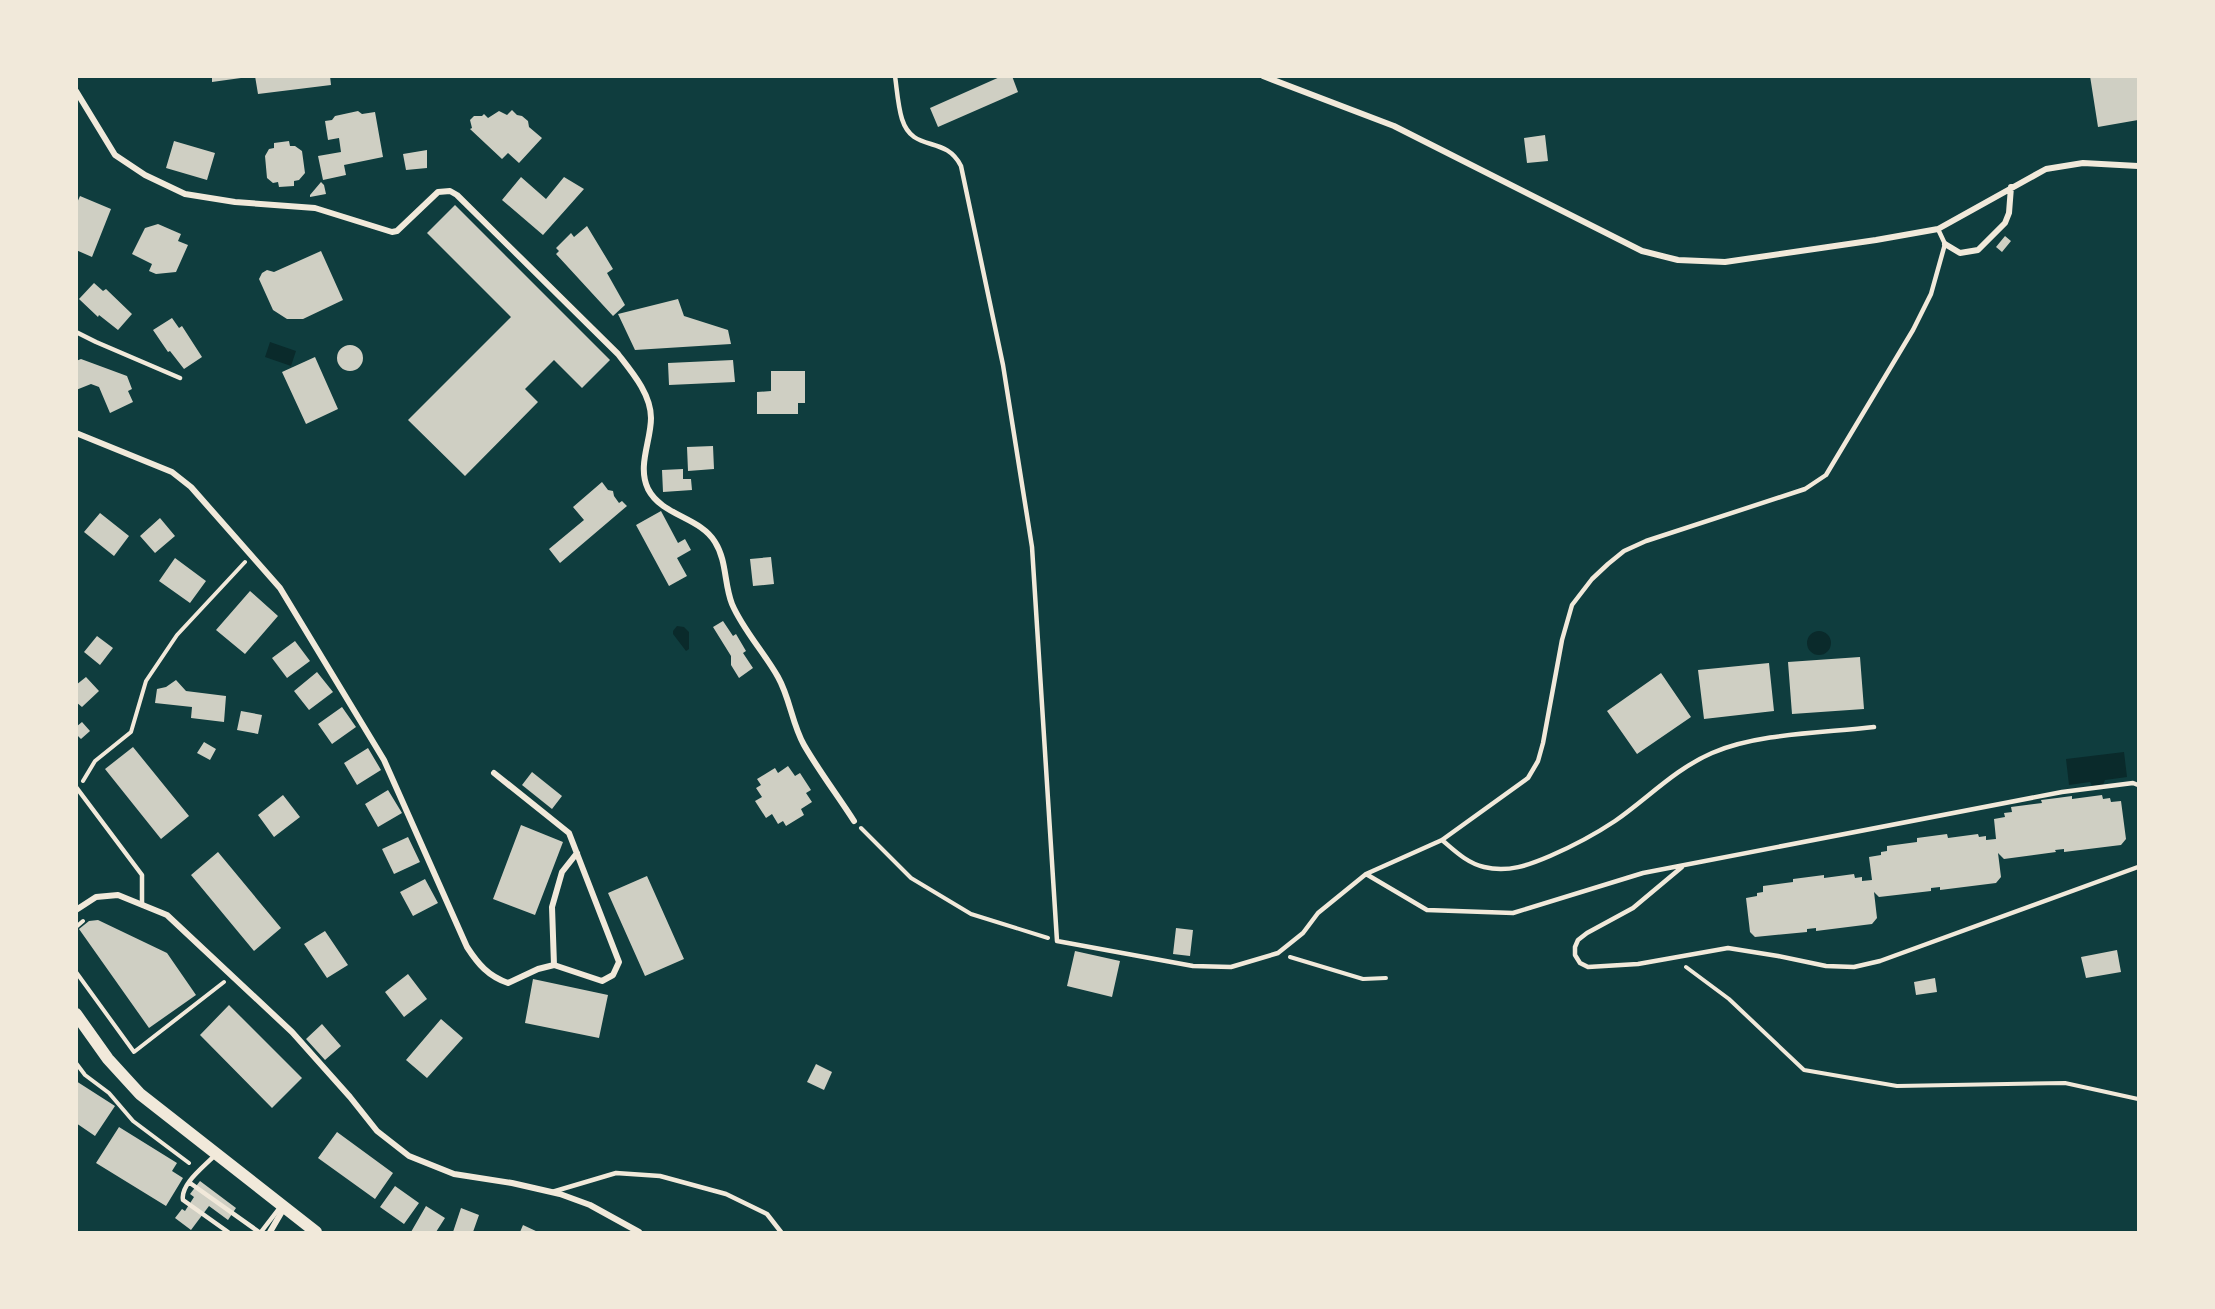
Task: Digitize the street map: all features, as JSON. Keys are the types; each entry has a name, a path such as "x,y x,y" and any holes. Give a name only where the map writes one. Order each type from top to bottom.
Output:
{"main road":[{"path":"76,1014 108,1059 140,1094 316,1233"}],"street":[{"path":"1263,76 1394,126 1642,251 1678,260 1725,262 1938,229 2046,169 2083,163 2139,166"},
{"path":"76,91 115,155 145,175 185,194 235,202 315,208 392,232 397,231 438,192 450,191 457,195 618,354 637,379 648,401 651,417 644,474 648,489 655,499 705,530 715,541 722,556 732,603 778,678 803,744 855,821"},
{"path":"1945,244 1960,253 1978,250 2005,223 2009,213 2011,187"},
{"path":"76,433 172,472 191,487 280,588 384,760 463,937 477,963 491,976 508,983 538,969 554,965 602,981 613,975 619,962 569,833 494,773"},
{"path":"554,965 552,907 562,872 577,853"},
{"path":"76,910 96,897 118,896 167,915 292,1032 377,1131 409,1156 454,1174 552,1192 590,1205 639,1233"},
{"path":"270,1233 282,1206"}],"lane":[{"path":"895,76 902,120 911,133 921,142 945,148 955,155 961,166 1003,365 1032,547 1057,941 1193,966 1231,967 1278,953 1303,933 1318,913 1366,874 1442,840 1528,778 1538,761 1543,743 1562,640 1572,605 1592,579 1624,551 1646,541 1805,489 1826,475 1913,330 1931,294 1945,244 1938,229"},
{"path":"76,332 180,378"},
{"path":"1442,840 1468,861 1484,867 1524,867 1578,843 1614,821 1686,767 1711,753 1762,739 1874,727"},
{"path":"1366,874 1427,910 1513,913 1644,873 2062,792 2133,783 2139,785"},
{"path":"77,788 142,876 142,905"},
{"path":"1684,866 1633,908 1578,940 1575,955 1580,963 1588,967 1638,964 1728,948 1826,966 1854,967 1880,961 2139,867"},
{"path":"217,1153 182,1195 183,1200 228,1233"},
{"path":"552,1192 616,1173 660,1176 726,1194 767,1214 781,1233"},
{"path":"190,1183 260,1233 282,1206"}],"path":[{"path":"77,788 95,761 131,732 146,681 177,635 251,556"},
{"path":"855,821 911,878 971,914 1057,941"},
{"path":"1278,953 1363,979 1386,978"},
{"path":"1674,958 1729,999 1804,1070 1898,1086 2065,1083 2139,1098"},
{"path":"76,972 134,1052 231,976"},
{"path":"76,1063 85,1075 109,1093 133,1121 189,1163"}],"water":[{"path":"270,342 296,351 291,366 265,357"},
{"path":"677,626 684,627 689,632 689,649 686,651 673,634"},
{"path":"1814,631 1824,631 1831,638 1831,648 1824,655 1814,655 1807,648 1807,638"},
{"path":"2124,752 2127,777 2105,780 2103,785 2093,787 2090,782 2069,785 2066,759"}],"building":[{"path":"212,76 241,76 241,78 212,82"},
{"path":"255,76 330,76 331,85 258,94"},
{"path":"1002,76 1012,76 1018,92 938,127 930,108"},
{"path":"2090,76 2138,76 2138,120 2098,127"},
{"path":"512,110 528,121 529,127 542,138 519,163 508,153 502,159 470,129 472,128 470,120 474,116 484,114 488,118 499,111 507,115"},
{"path":"358,111 362,114 375,112 383,157 344,165 346,175 323,180 318,156 341,152 339,138 328,140 325,121 332,120 335,116"},
{"path":"1545,135 1548,161 1527,163 1524,138"},
{"path":"174,141 215,153 207,180 166,168"},
{"path":"289,141 290,146 295,146 302,151 305,173 299,180 294,181 294,186 279,187 278,182 273,183 267,178 265,156 269,149 274,148 274,143"},
{"path":"427,150 427,168 406,170 403,154"},
{"path":"521,177 546,199 564,177 584,189 543,235 502,200"},
{"path":"321,182 326,194 310,197 310,195"},
{"path":"80,196 111,209 92,257 76,250 76,205"},
{"path":"455,205 610,360 582,388 554,360 525,389 538,402 465,476 408,420 511,317 427,233"},
{"path":"158,224 181,234 178,241 188,245 176,272 156,274 149,271 152,264 132,254 145,228"},
{"path":"587,226 613,269 607,273 625,305 613,316 556,254 559,251 556,248 571,233 574,237"},
{"path":"2005,236 2011,241 2002,252 1996,247"},
{"path":"321,251 343,300 303,319 287,319 273,310 259,279 262,273 267,270 274,272"},
{"path":"94,283 103,291 106,289 132,314 118,330 99,315 98,317 79,299"},
{"path":"678,299 684,316 728,330 731,344 635,350 618,314"},
{"path":"172,318 179,328 182,326 202,357 184,369 170,351 168,352 153,330"},
{"path":"350,345 359,349 363,358 359,367 350,371 341,367 337,358 341,349"},
{"path":"315,357 338,409 306,424 282,372"},
{"path":"81,359 127,376 132,389 128,391 133,402 110,413 99,387 91,384 76,390 76,361"},
{"path":"733,360 735,382 669,385 668,363"},
{"path":"771,371 805,371 805,403 798,403 798,414 757,414 757,392 771,391"},
{"path":"713,446 714,469 688,471 687,447"},
{"path":"683,469 683,479 691,479 692,490 663,492 662,470"},
{"path":"602,482 608,490 613,491 619,503 622,501 627,506 560,563 549,549 584,520 573,507"},
{"path":"661,511 678,543 685,539 691,550 677,558 687,576 669,586 636,525"},
{"path":"100,513 129,536 114,556 84,532"},
{"path":"160,518 175,536 155,553 140,536"},
{"path":"771,557 774,584 753,586 750,559"},
{"path":"175,558 206,581 190,603 159,581"},
{"path":"250,591 278,616 245,654 216,630"},
{"path":"723,621 733,636 736,634 746,651 743,653 753,668 739,678 731,665 731,656 713,627"},
{"path":"97,636 113,648 100,665 84,652"},
{"path":"295,641 310,661 287,678 272,658"},
{"path":"1860,657 1864,709 1792,714 1788,662"},
{"path":"1769,663 1774,711 1704,719 1698,670"},
{"path":"317,672 333,692 309,710 294,691"},
{"path":"1661,673 1691,717 1637,754 1607,711"},
{"path":"86,677 99,691 82,707 76,702 76,685"},
{"path":"176,680 186,691 226,696 224,722 191,718 192,707 155,703 157,689 166,687"},
{"path":"342,707 356,727 332,744 318,724"},
{"path":"241,711 262,715 258,734 237,730"},
{"path":"82,722 90,731 81,739 76,734 76,727"},
{"path":"204,742 216,749 210,760 197,753"},
{"path":"133,747 189,816 161,839 105,769"},
{"path":"368,748 381,770 357,785 344,763"},
{"path":"788,766 795,776 800,773 811,790 806,793 812,802 801,809 804,815 786,826 783,821 778,824 772,814 766,818 755,801 762,797 756,788 761,785 757,779 775,768 778,773"},
{"path":"532,772 562,796 552,809 522,785"},
{"path":"388,790 402,813 378,827 365,804"},
{"path":"283,795 300,817 274,837 258,815"},
{"path":"2102,795 2103,799 2110,798 2111,802 2121,801 2126,839 2121,845 2064,852 2064,849 2055,850 2056,852 2004,859 1998,853 2001,877 1996,883 1940,890 1940,887 1931,888 1931,891 1879,897 1874,892 1877,918 1872,924 1816,931 1816,928 1807,929 1807,932 1755,937 1750,932 1746,898 1763,892 1763,886 1824,875 1824,878 1854,874 1855,878 1862,877 1862,881 1872,880 1869,857 1881,855 1881,852 1887,851 1887,846 1917,842 1917,838 1947,834 1948,838 1978,834 1979,837 1986,836 1986,840 1996,839 1994,819 2005,817 2004,813 2012,812 2011,807 2042,803 2041,800"},
{"path":"521,825 563,842 535,915 493,899"},
{"path":"408,837 420,862 394,874 382,849"},
{"path":"218,852 281,928 254,951 191,875"},
{"path":"647,876 684,959 645,976 608,893"},
{"path":"425,879 438,903 413,916 400,892"},
{"path":"98,920 167,953 196,995 149,1028 79,929 89,921"},
{"path":"1176,928 1193,930 1190,956 1173,954"},
{"path":"325,931 348,965 327,978 304,944"},
{"path":"2117,950 2121,972 2086,978 2081,957"},
{"path":"1075,951 1120,961 1112,997 1067,986"},
{"path":"408,974 427,999 404,1017 385,992"},
{"path":"1935,978 1937,992 1916,995 1914,982"},
{"path":"533,979 608,995 599,1038 525,1023"},
{"path":"229,1005 302,1078 272,1108 200,1035"},
{"path":"441,1019 463,1038 427,1078 406,1060"},
{"path":"322,1024 341,1046 325,1060 306,1039"},
{"path":"816,1064 832,1072 824,1090 807,1082"},
{"path":"76,1081 115,1106 95,1136 76,1123"},
{"path":"119,1127 177,1163 172,1171 183,1178 166,1206 96,1163"},
{"path":"337,1132 393,1173 375,1199 318,1158"},
{"path":"200,1181 236,1208 228,1220 209,1206 191,1230 175,1218 182,1209 185,1211 194,1197 190,1194"},
{"path":"395,1186 419,1203 404,1224 380,1207"},
{"path":"426,1206 445,1218 436,1232 411,1232"},
{"path":"461,1208 479,1215 473,1232 453,1232"},
{"path":"523,1225 538,1232 520,1232"}]}
